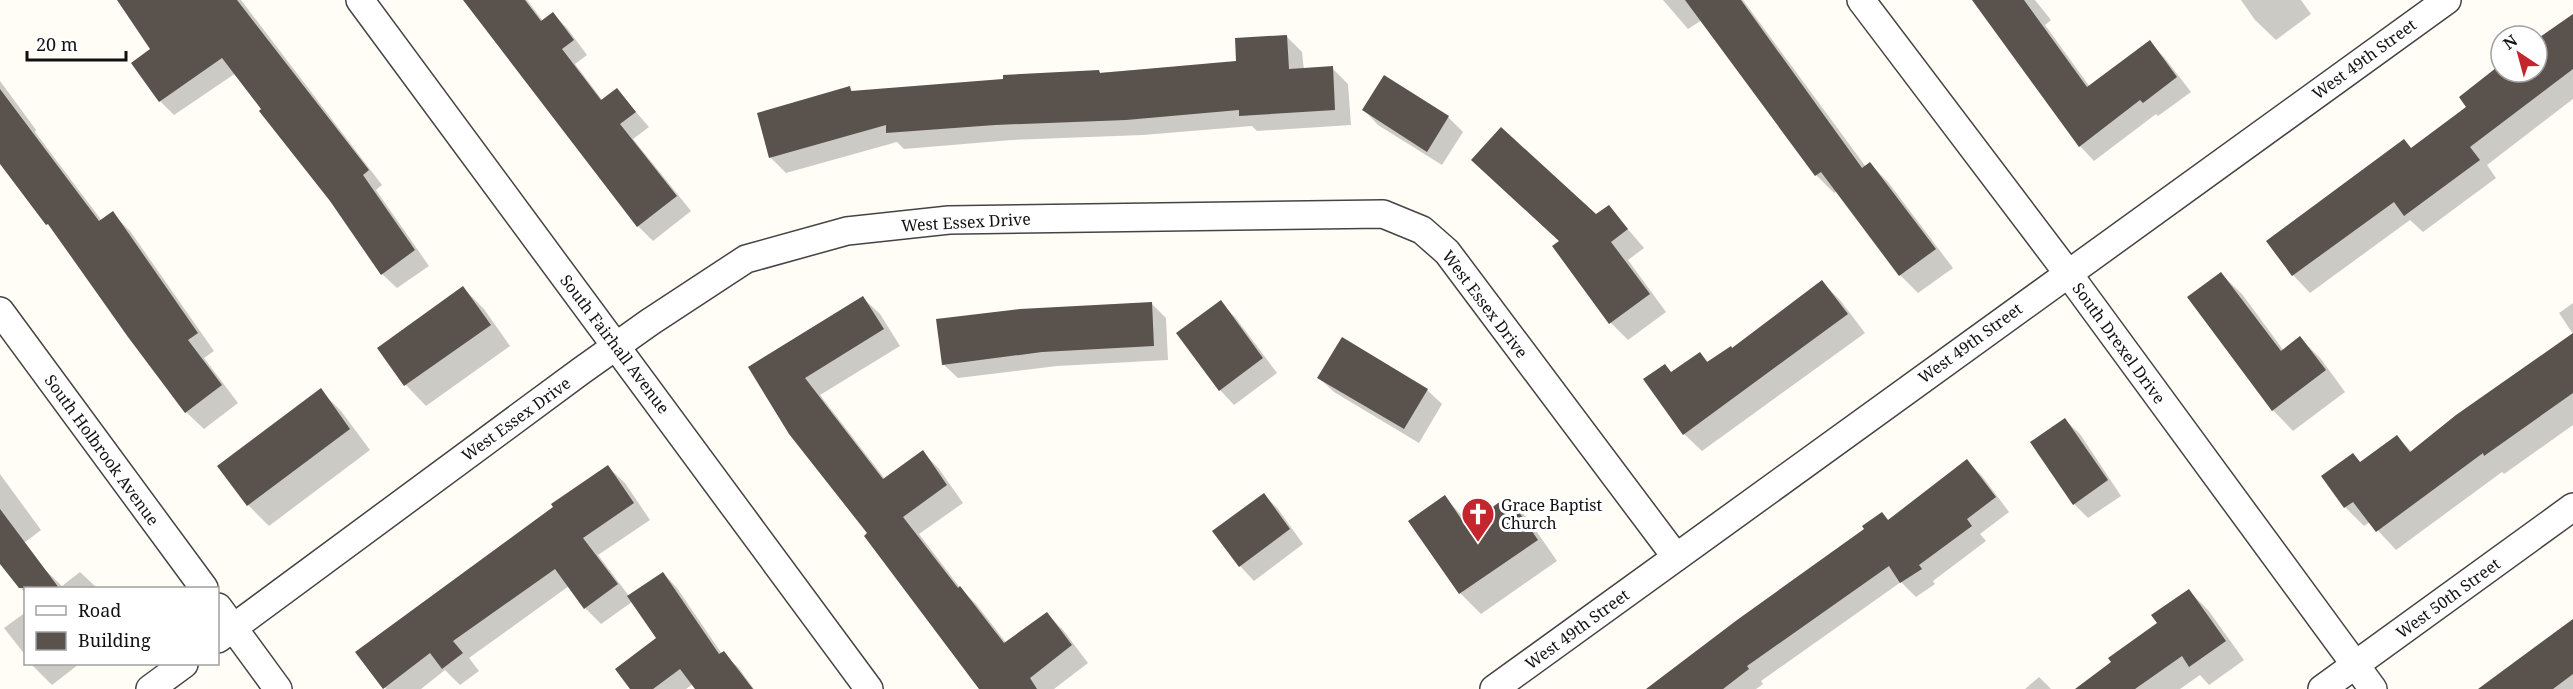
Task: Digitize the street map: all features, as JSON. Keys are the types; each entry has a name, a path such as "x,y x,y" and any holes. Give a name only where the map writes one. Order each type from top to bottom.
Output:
{"street":[{"name":"South Fairhall Avenue","path":"360,0 869,689"},
{"name":"South Drexel Drive","path":"1861,0 2067,272 2373,689"},
{"name":"West 49th Street","path":"1494,689 2441,2"},
{"name":"West Essex Drive","path":"222,625 617,346 746,259 847,231 949,220 1383,214 1422,230 1447,252 1676,557"},
{"name":"South Holbrook Avenue","path":"0,311 203,587"},
{"name":"West 50th Street","path":"2322,689 2573,507"},
{"path":"222,625 278,689"},
{"path":"150,689 181,665"}],"building":[{"path":"117,0 237,0 369,170 363,175 415,250 381,275 330,201 259,111 261,109 222,58 159,102 131,63 150,49"},
{"path":"463,0 525,0 541,21 553,12 574,40 562,49 601,100 617,88 636,112 620,124 677,196 637,227"},
{"path":"1685,0 1741,0 1862,168 1870,162 1936,249 1899,276 1821,172 1815,176"},
{"path":"1972,0 2024,0 2087,87 2150,40 2177,77 2143,103 2140,100 2079,147"},
{"path":"2573,14 2573,69 2470,147 2480,160 2404,216 2394,202 2292,276 2266,241 2404,139 2411,148 2466,107 2459,97 2489,73 2489,84 2549,84 2549,31"},
{"path":"1287,35 1289,69 1333,66 1335,110 1239,116 1239,110 1126,120 995,125 886,133 886,125 769,158 757,113 850,86 851,91 1003,79 1003,75 1099,70 1100,73 1236,61 1235,38"},
{"path":"1384,75 1449,116 1427,152 1362,110"},
{"path":"0,89 99,221 113,211 198,333 188,340 222,385 185,413 48,224 46,225 0,164"},
{"path":"1501,127 1596,214 1609,205 1628,229 1611,242 1650,294 1609,324 1552,246 1559,241 1471,160"},
{"path":"2221,272 2281,351 2300,336 2326,370 2272,411 2187,297"},
{"path":"1822,280 1848,314 1683,435 1643,379 1665,364 1671,372 1700,352 1707,362 1731,346 1732,348"},
{"path":"463,286 491,325 404,386 377,348"},
{"path":"863,296 884,329 805,378 883,479 923,450 947,485 903,517 1004,643 1047,612 1072,645 1030,678 1037,689 979,689 864,536 867,533 789,434 748,367"},
{"path":"1221,300 1263,358 1219,391 1176,333"},
{"path":"1152,302 1154,346 1042,352 942,365 936,319 1020,309"},
{"path":"2573,333 2573,393 2484,456 2483,453 2376,532 2353,502 2344,508 2321,476 2353,453 2360,462 2397,435 2410,452 2456,415"},
{"path":"1342,337 1428,389 1404,429 1317,378"},
{"path":"321,388 350,429 247,506 217,466"},
{"path":"2065,418 2108,480 2073,505 2030,442"},
{"path":"1967,459 1996,497 1967,519 1972,526 1919,565 1922,569 1900,583 1889,566 1747,666 1749,669 1723,689 1646,689 1864,529 1862,526 1882,512 1888,520"},
{"path":"608,465 634,503 583,538 618,584 584,609 555,569 453,641 463,653 442,669 430,653 383,689 355,652 553,507 551,504"},
{"path":"1264,493 1290,529 1239,567 1212,531"},
{"name":"Grace Baptist Church","path":"1445,495 1466,526 1508,496 1538,540 1459,594 1408,521"},
{"path":"0,509 58,587 19,588 0,564"},
{"path":"663,572 719,654 724,651 753,689 695,689 680,669 653,689 630,689 615,669 656,638 627,596"},
{"path":"2189,589 2226,641 2189,667 2182,656 2135,689 2075,689 2111,662 2108,658 2157,623 2151,615"},
{"path":"2573,619 2573,674 2553,689 2478,689"}],"place":[{"name":"Grace Baptist Church","path":"1478,543"}]}
